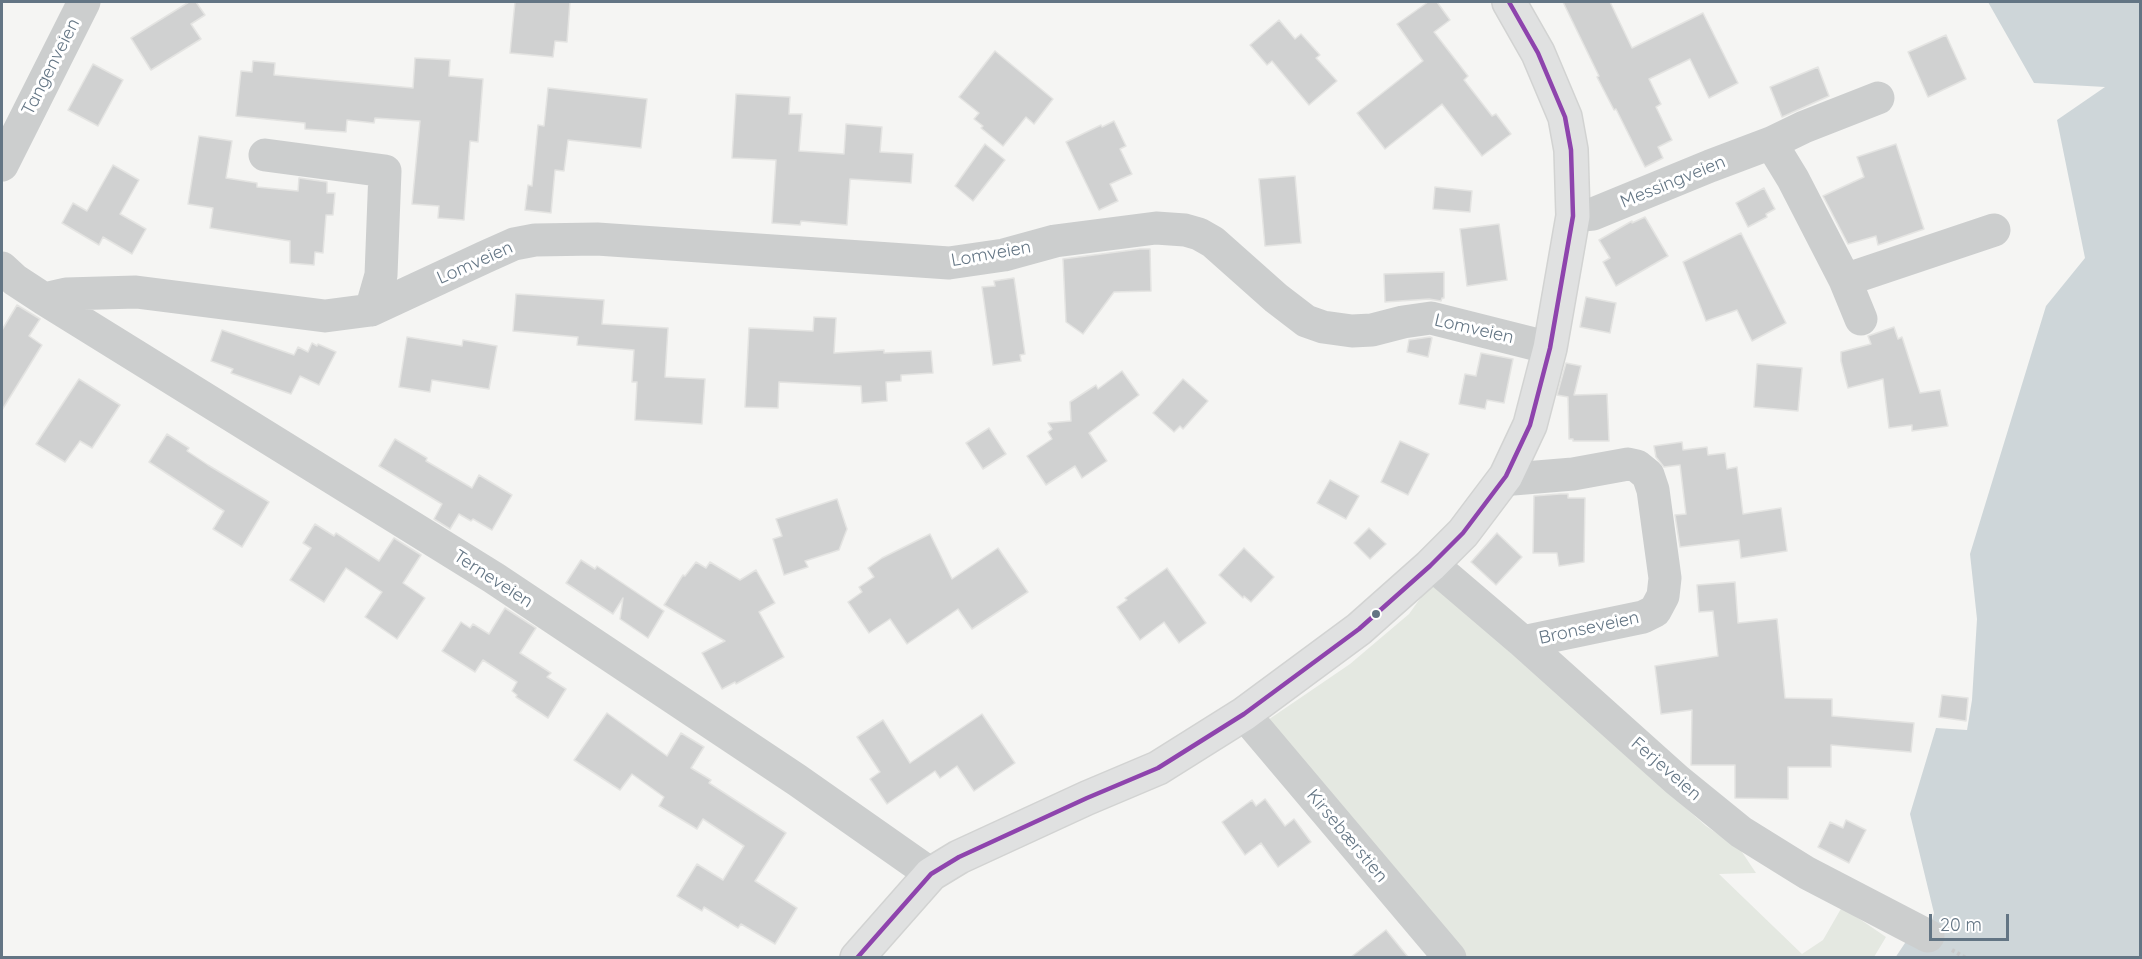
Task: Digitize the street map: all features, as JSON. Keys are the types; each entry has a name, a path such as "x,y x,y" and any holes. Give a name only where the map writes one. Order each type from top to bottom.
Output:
{"main road":[{"path":"857,957 931,874 959,857 1158,768 1244,714 1359,629 1430,566 1462,533 1506,476 1530,425 1550,348 1574,216 1571,150 1564,117 1539,53 1509,2"}],"street":[{"name":"Tangenveien","path":"2,165 84,2"},
{"name":"Messingveien","path":"1574,216 1593,214 1878,98"},
{"path":"1771,143 1793,179 1845,280 1861,319"},
{"path":"265,155 385,171 381,275 371,310"},
{"name":"Lomveien","path":"44,299 66,294 136,292 325,316 371,310 514,244 535,240 597,239 950,263 1004,255 1055,241 1156,228 1185,230 1199,234 1213,242 1275,298 1306,321 1323,327 1352,332 1431,318 1550,348"},
{"path":"1845,280 1994,230"},
{"path":"2,268 44,299"},
{"name":"Terneveien","path":"44,299 494,578 796,780 931,874"},
{"name":"Bronseveien","path":"1506,476 1513,479 1573,474 1628,464 1637,465 1648,475 1653,490 1665,578 1663,596 1655,611 1643,617 1523,642"},
{"name":"Ferjeveien","path":"1430,566 1441,572 1523,642 1677,780 1741,832 1807,873 1928,936"},
{"name":"Kirsebærstien","path":"1244,714 1450,957"}],"shaded area":[{"path":"1988,2 2140,2 2140,957 1895,958 1907,940 1928,936 1934,913 1910,814 1936,728 1967,730 1972,700 1977,619 1970,554 2046,306 2085,258 2057,120 2105,87 2034,83"},
{"path":"1437,575 1447,596 1706,826 1740,849 1756,873 1719,874 1802,954 1823,940 1842,907 1886,937 1874,957 1465,957 1262,724 1350,664 1409,614"}],"building":[{"path":"189,2 196,2 205,15 191,24 201,39 151,70 131,38"},
{"path":"515,2 570,2 567,42 555,41 553,57 510,53"},
{"path":"1428,2 1437,2 1450,20 1434,32 1468,76 1464,80 1492,116 1496,114 1511,134 1482,156 1442,104 1385,149 1357,113 1423,61 1397,24"},
{"path":"1563,2 1610,2 1632,48 1703,13 1738,83 1709,98 1690,59 1649,79 1661,104 1656,107 1672,140 1658,147 1663,158 1645,167 1597,77 1599,76"},
{"path":"1279,20 1295,39 1301,34 1320,55 1316,58 1337,81 1309,105 1272,61 1267,65 1250,45"},
{"path":"1946,35 1966,79 1928,97 1908,52"},
{"path":"995,51 1053,99 1034,124 1026,117 1003,146 981,128 983,126 974,119 979,113 959,97"},
{"path":"415,58 450,60 449,76 483,79 478,142 470,141 464,220 438,218 439,206 412,204 420,121 375,118 374,123 347,120 346,132 305,129 305,123 236,116 241,71 252,72 253,61 275,63 274,75 413,88"},
{"path":"93,64 123,80 98,126 68,110"},
{"path":"1818,67 1829,96 1782,117 1770,87"},
{"path":"548,88 647,99 641,148 568,140 564,171 555,170 551,213 525,210 528,185 532,186 538,125 544,126"},
{"path":"736,94 790,97 789,114 802,114 799,151 844,154 846,124 882,127 880,152 913,154 911,183 850,179 847,225 801,221 800,225 772,223 776,160 732,158"},
{"path":"1114,121 1126,146 1120,149 1132,174 1110,184 1118,201 1099,210 1066,142"},
{"path":"199,136 232,141 226,178 257,183 257,187 298,191 299,178 327,182 327,193 335,193 333,215 326,215 323,253 315,252 314,265 290,263 290,241 210,228 213,208 188,204"},
{"path":"985,144 1005,160 973,201 955,186"},
{"path":"1896,144 1924,229 1878,245 1876,236 1848,244 1823,196 1864,177 1857,157"},
{"path":"113,165 139,180 120,214 146,229 132,254 103,237 99,245 62,223 73,203 87,211"},
{"path":"1295,176 1301,243 1265,246 1259,179"},
{"path":"1435,187 1472,191 1470,212 1433,209"},
{"path":"1764,188 1775,209 1766,214 1767,217 1748,227 1736,203"},
{"path":"1645,217 1668,256 1616,286 1603,262 1610,258 1599,240 1632,221 1632,223"},
{"path":"1499,224 1507,280 1467,286 1460,229"},
{"path":"1741,233 1786,323 1752,341 1737,310 1706,321 1683,262"},
{"path":"1150,249 1151,291 1114,292 1083,334 1066,322 1063,259"},
{"path":"1444,272 1444,298 1441,301 1429,299 1385,302 1384,274"},
{"path":"1014,278 1025,354 1020,355 1021,361 993,365 982,287 995,286 994,281"},
{"path":"516,294 604,300 602,324 668,328 665,377 705,379 702,424 635,420 637,382 632,382 634,350 577,345 578,337 513,331"},
{"path":"1586,297 1616,303 1610,333 1580,327"},
{"path":"17,305 40,319 29,336 42,345 2,410 2,330"},
{"path":"814,317 836,318 834,353 884,350 884,353 931,351 933,373 901,375 901,381 886,382 887,401 862,403 861,386 779,382 778,408 745,407 749,328 813,331"},
{"path":"1894,327 1898,339 1902,337 1920,393 1940,390 1948,426 1912,431 1912,425 1889,428 1883,379 1848,388 1841,352 1871,344 1868,336"},
{"path":"222,330 294,355 298,347 308,352 312,343 336,352 319,385 300,376 291,394 231,373 233,369 211,361"},
{"path":"407,337 462,346 463,340 497,346 489,389 432,380 430,392 399,387"},
{"path":"1432,338 1428,357 1407,352 1409,340"},
{"path":"1481,353 1513,359 1504,403 1487,400 1485,409 1459,404 1465,374 1476,376"},
{"path":"1566,363 1581,366 1574,395 1607,394 1609,441 1569,439 1568,397 1557,395"},
{"path":"1757,364 1802,368 1798,411 1754,407"},
{"path":"1122,371 1139,395 1089,433 1107,461 1082,478 1075,466 1046,485 1027,456 1052,439 1048,432 1052,429 1048,423 1071,421 1070,402 1096,385 1098,389"},
{"path":"79,379 120,405 92,448 80,441 65,462 36,444"},
{"path":"1183,379 1208,401 1183,429 1180,426 1174,432 1153,413"},
{"path":"989,428 1006,454 983,469 966,443"},
{"path":"167,434 189,448 187,451 208,465 269,502 242,547 213,529 224,511 149,462"},
{"path":"395,439 427,458 426,461 472,488 479,475 512,495 492,530 459,514 450,529 434,519 442,504 379,466"},
{"path":"1400,441 1429,454 1408,495 1381,482"},
{"path":"1682,442 1683,450 1707,447 1708,455 1725,453 1727,469 1737,467 1743,514 1781,508 1787,551 1741,558 1739,540 1680,547 1675,515 1686,514 1680,465 1664,467 1656,457 1654,446"},
{"path":"1330,480 1359,496 1346,519 1317,503"},
{"path":"1568,494 1568,498 1585,498 1584,562 1559,566 1557,553 1533,553 1534,496"},
{"path":"837,499 847,529 839,550 805,561 808,567 784,575 773,539 782,536 776,519"},
{"path":"315,524 334,536 336,533 379,561 394,538 421,555 403,583 425,598 397,639 365,617 382,592 346,568 324,602 290,580 311,548 303,543"},
{"path":"1369,528 1386,544 1370,559 1354,543"},
{"path":"1497,533 1522,557 1496,585 1471,562"},
{"path":"930,534 952,579 998,548 1028,592 972,629 958,609 907,644 890,619 869,633 848,602 862,592 859,587 874,577 868,568 882,558"},
{"path":"1244,548 1274,577 1251,602 1244,596 1243,598 1219,575"},
{"path":"581,560 595,569 597,566 664,611 648,638 620,619 623,598 613,614 566,583"},
{"path":"696,562 706,568 710,562 740,580 756,570 775,603 759,612 784,657 736,684 735,682 722,689 702,653 725,641 664,605 683,575 685,576"},
{"path":"1167,568 1206,623 1179,643 1164,622 1140,640 1117,607 1127,600 1125,598"},
{"path":"1735,582 1738,623 1777,619 1785,698 1832,699 1832,716 1914,723 1911,752 1831,745 1831,767 1788,767 1788,799 1735,798 1735,765 1691,765 1692,710 1661,714 1655,666 1718,656 1713,611 1699,612 1697,585"},
{"path":"505,608 536,628 520,653 551,673 547,677 566,689 548,718 516,697 517,695 512,691 517,682 483,660 475,672 442,651 461,622 470,628 473,624 489,634"},
{"path":"1942,695 1968,698 1966,721 1939,717"},
{"path":"607,713 667,756 681,733 704,747 691,768 711,780 709,783 786,833 755,881 797,908 775,944 741,924 738,928 704,907 702,911 677,896 697,864 723,880 744,846 703,819 697,829 659,806 664,797 632,774 620,790 574,760"},
{"path":"982,714 1015,763 974,791 957,766 940,778 935,771 887,804 870,779 880,772 857,737 883,720 910,763"},
{"path":"1265,799 1285,826 1294,819 1311,842 1278,867 1261,843 1245,855 1222,822 1252,800 1256,806"},
{"path":"1846,820 1866,830 1849,863 1818,847 1830,822 1843,828"},
{"path":"1386,930 1408,957 1351,957"}],"transit line":[{"path":"857,958 931,874 959,857 1158,768 1244,714 1359,629 1430,566 1463,533 1506,476 1530,425 1550,348 1573,216 1571,150 1565,117 1538,53 1509,2"}]}
